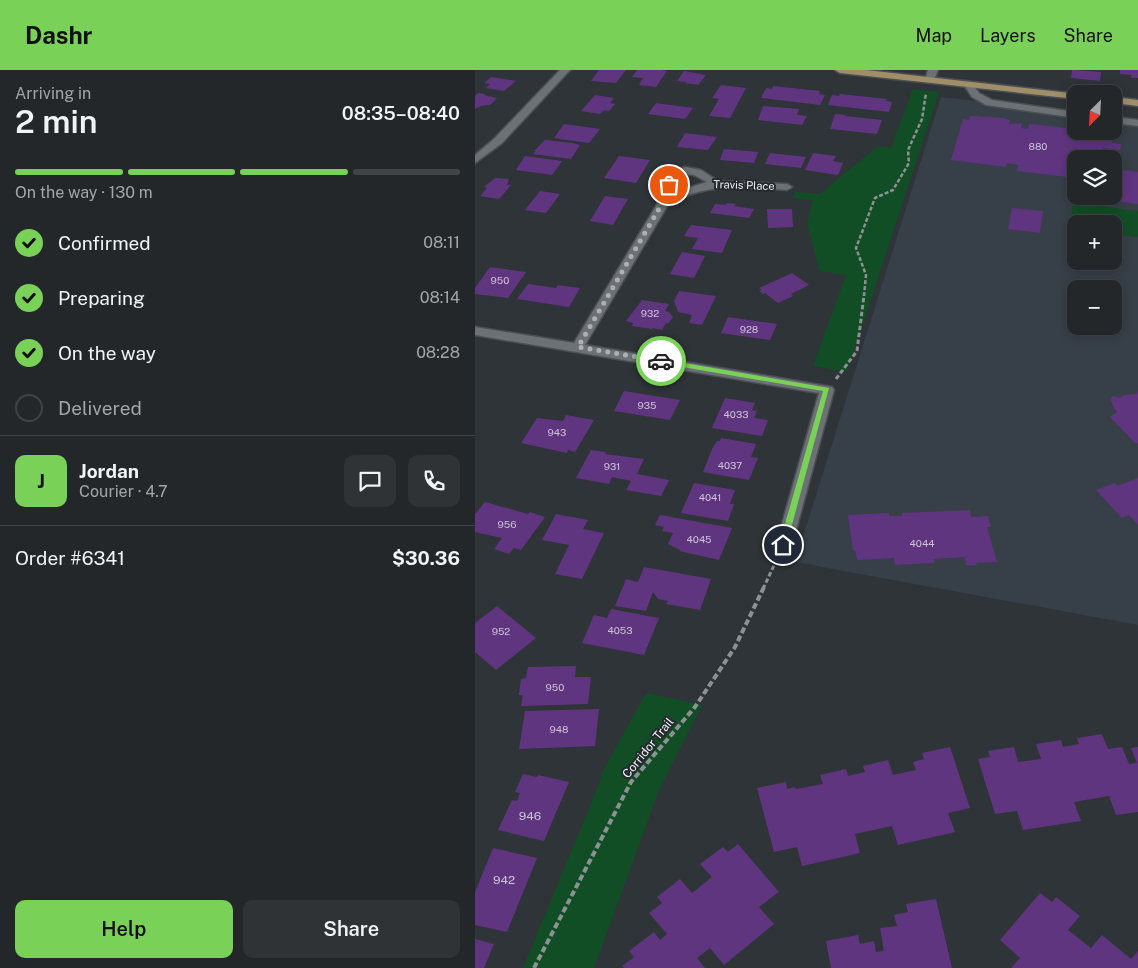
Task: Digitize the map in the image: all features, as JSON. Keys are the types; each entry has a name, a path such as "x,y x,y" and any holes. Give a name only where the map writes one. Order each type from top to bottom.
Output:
{"main road":[{"path":"841,70 1067,95"},
{"path":"1123,101 1138,103"}],"street":[{"path":"475,160 480,151 498,141 565,70"},
{"path":"930,80 933,70"},
{"path":"969,84 975,95 989,103 1067,114"},
{"path":"1123,121 1138,123"},
{"path":"673,196 668,179 675,172 690,170 699,172 706,175 714,183"},
{"name":"Travis Place","path":"578,347 665,201 673,196 714,183 787,187"},
{"path":"475,331 827,390 783,545"}],"path":[{"path":"827,390 857,351 867,275 856,248 875,198 893,190 909,163 908,150 922,119 930,80"},
{"name":"Corridor Trail","path":"534,968 631,782 695,707 735,647 783,545"}],"shaded area":[{"path":"941,97 1067,111 1067,140 1123,140 1123,118 1138,119 1138,625 795,562"}],"green space":[{"path":"913,89 939,92 847,372 813,366 846,275 820,271 807,224 813,200 793,198 795,192 820,194 878,146 891,148"},
{"path":"1073,205 1089,205 1138,211 1138,237 1122,235 1122,215 1072,215"},
{"path":"646,693 702,705 659,790 594,968 523,968 602,777 600,776"}],"building":[{"path":"599,70 626,70 616,83 591,81"},
{"path":"637,70 667,71 656,87 639,85 643,78 632,77"},
{"path":"1072,70 1101,72 1100,81 1071,78"},
{"path":"1120,70 1138,70 1138,78 1131,78 1132,75 1120,74"},
{"path":"684,71 706,75 698,85 677,81"},
{"path":"491,77 516,81 504,91 486,88 490,84 484,83"},
{"path":"721,85 746,88 730,118 709,116 719,99 712,98"},
{"path":"773,86 820,91 819,94 825,95 820,105 761,98 766,88 772,89"},
{"path":"478,93 497,98 490,105 475,109 475,96"},
{"path":"840,94 887,99 886,101 892,102 889,112 828,105 832,95 839,96"},
{"path":"595,95 614,98 610,103 615,104 609,111 604,110 600,114 581,111"},
{"path":"656,103 693,108 685,119 648,114"},
{"path":"763,106 799,109 797,115 807,116 802,125 758,120"},
{"path":"835,114 882,120 877,134 830,129"},
{"path":"970,116 1003,118 1010,120 1009,124 1022,123 1021,128 1028,129 1029,124 1067,128 1067,140 1112,140 1112,143 1121,144 1120,150 1103,148 1103,150 1067,150 1067,177 1017,171 1018,165 1007,163 1006,167 951,160 963,119 969,120"},
{"path":"564,124 600,129 589,143 554,138"},
{"path":"685,133 717,137 708,150 677,147"},
{"path":"545,140 580,145 571,159 533,154"},
{"path":"724,149 758,152 754,163 720,160"},
{"path":"770,153 806,157 801,168 765,164"},
{"path":"813,153 836,156 833,161 843,163 838,175 805,170"},
{"path":"525,156 562,161 552,175 516,170"},
{"path":"619,156 650,160 636,183 604,178"},
{"path":"1122,170 1138,172 1138,204 1122,202"},
{"path":"495,178 509,179 507,185 511,185 499,199 480,196 487,188 484,187"},
{"path":"540,191 560,194 546,213 525,210"},
{"path":"605,196 628,199 613,225 590,221"},
{"path":"727,203 754,209 749,218 710,213 715,204 726,205"},
{"path":"1012,208 1043,211 1040,233 1008,229"},
{"path":"767,209 792,209 793,227 768,228"},
{"path":"691,225 732,230 722,253 692,249 698,238 684,236"},
{"path":"682,252 705,256 694,278 670,274"},
{"path":"490,267 526,272 508,298 475,294 475,288"},
{"path":"792,273 809,285 778,303 765,293 763,294 759,291 762,290 759,288"},
{"path":"528,284 556,288 558,285 580,288 569,307 517,299"},
{"path":"679,291 716,296 702,325 689,323 692,315 678,312 674,301"},
{"path":"642,300 669,304 665,311 669,312 673,317 662,330 632,326 633,323 626,321"},
{"path":"728,317 777,324 770,340 721,333"},
{"path":"624,391 680,400 670,420 614,411"},
{"path":"1138,391 1138,443 1136,444 1110,417 1117,412 1113,407 1112,396 1120,398 1124,395 1136,394"},
{"path":"725,398 755,403 752,410 757,411 754,418 768,420 762,436 712,428"},
{"path":"566,415 594,420 575,452 568,450 567,453 521,443 537,418 563,421"},
{"path":"721,438 756,444 751,457 758,458 749,480 703,472 712,449"},
{"path":"591,450 606,452 605,454 644,459 637,474 669,480 661,496 626,490 631,481 612,477 609,484 576,478"},
{"path":"1138,478 1138,525 1129,515 1122,518 1096,490 1115,483 1117,486"},
{"path":"694,483 735,490 730,504 734,504 728,521 681,513"},
{"path":"485,502 545,517 521,550 514,548 509,554 494,549 502,538 475,532 475,514"},
{"path":"970,510 971,517 988,516 991,527 987,527 997,562 966,565 965,557 934,559 934,563 895,565 894,558 857,560 855,550 853,551 848,515 889,513 889,516 902,516 902,513"},
{"path":"556,514 588,520 583,529 604,533 582,579 555,574 569,545 542,540"},
{"path":"660,515 732,528 719,560 679,551 668,544 673,533 662,531 664,527 655,525"},
{"path":"644,567 711,579 700,610 666,604 668,601 658,599 653,592 646,611 615,606 626,579 638,582"},
{"path":"497,606 536,638 496,670 475,652 475,623"},
{"path":"611,609 659,618 644,655 582,643 594,615 607,618"},
{"path":"576,666 575,677 591,677 588,704 521,706 523,695 519,695 521,679 526,678 528,667"},
{"path":"599,709 595,746 519,749 525,711"},
{"path":"1102,734 1108,749 1122,747 1129,764 1137,763 1131,748 1138,747 1138,812 1116,815 1109,796 1074,802 1081,821 1023,830 1017,811 995,814 978,759 990,757 988,751 1014,747 1018,762 1041,759 1036,744 1061,740 1063,747 1079,744 1077,738"},
{"path":"950,747 970,808 948,813 955,832 898,845 892,826 855,834 860,853 802,866 797,847 774,852 757,788 786,782 787,789 823,784 820,775 846,769 848,776 865,772 863,766 888,760 893,775 916,770 913,762 924,759 922,753"},
{"path":"523,774 537,777 538,775 569,782 544,841 498,830 512,800 517,801 520,793 515,792"},
{"path":"738,844 779,892 759,907 774,924 724,965 710,948 697,958 705,968 624,968 622,966 634,957 629,951 654,932 660,940 667,934 649,913 662,903 657,897 680,879 692,893 712,877 700,864 723,847 728,852"},
{"path":"493,848 537,858 507,932 475,925 475,892"},
{"path":"1040,893 1052,902 1056,897 1080,916 1068,930 1091,948 1102,935 1131,959 1138,951 1138,968 1011,968 1020,958 1000,940"},
{"path":"936,899 952,968 831,968 826,941 858,935 860,944 874,941 876,952 884,951 880,928 897,926 894,915 908,912 906,904"},
{"path":"475,939 494,944 484,968 475,968"}],"way so far":[{"path":"661,361 578,347 659,209 665,201 673,196 669,185"}],"route":[{"path":"661,361 827,390 783,545"}]}
